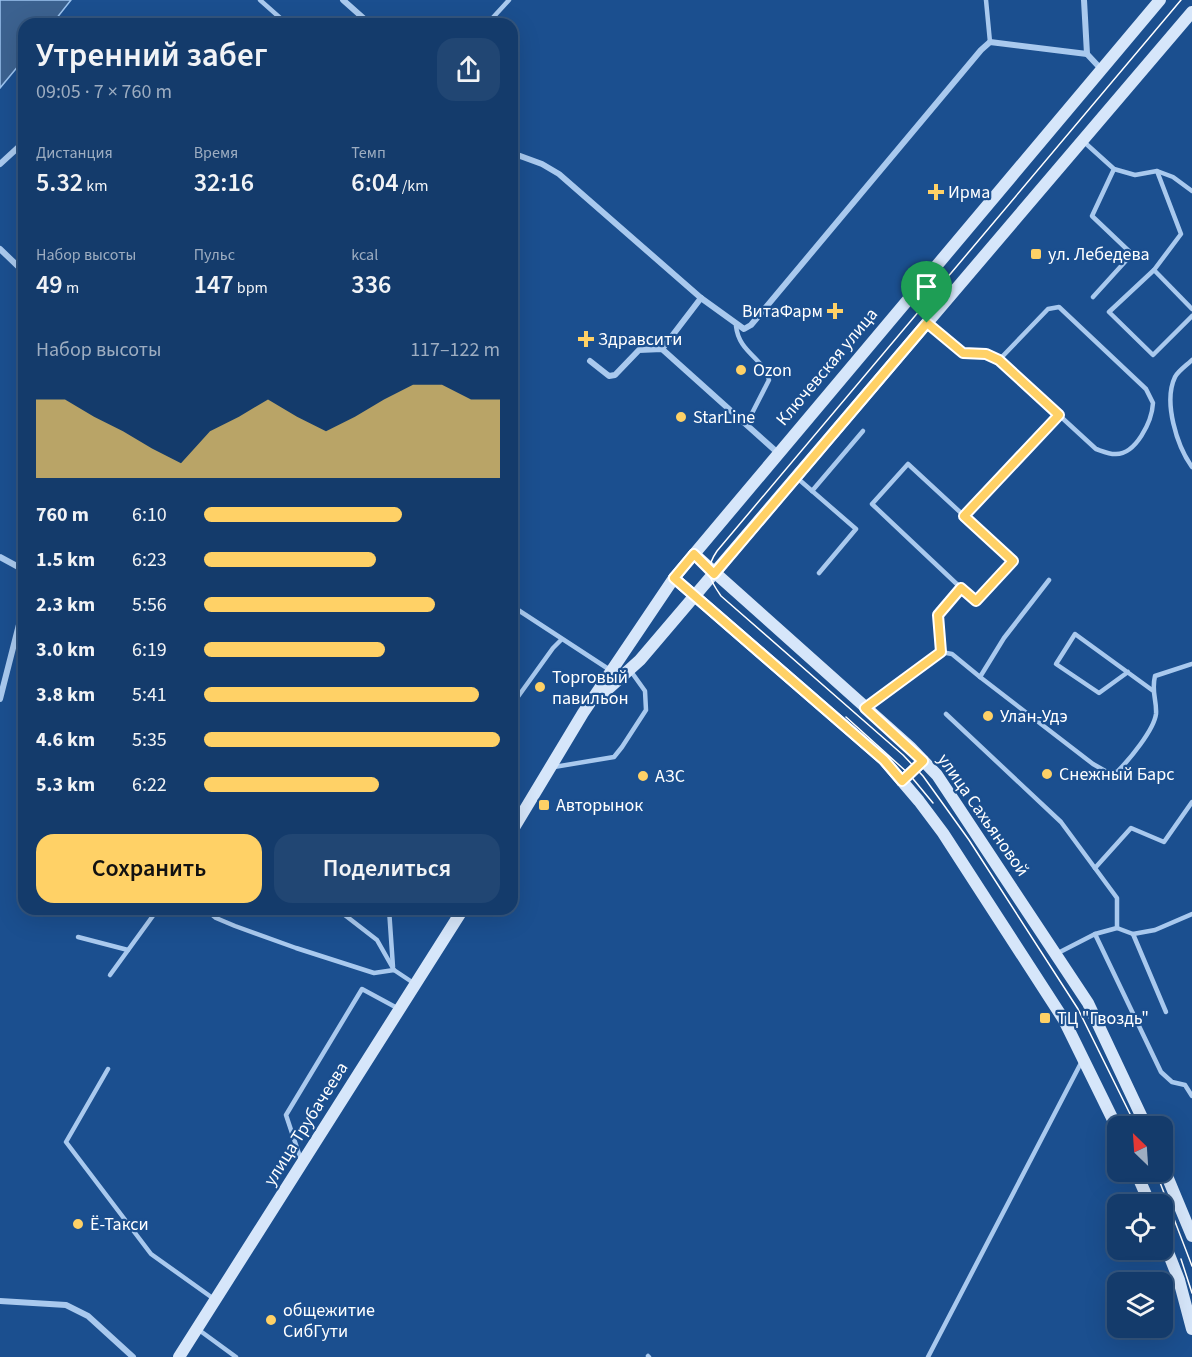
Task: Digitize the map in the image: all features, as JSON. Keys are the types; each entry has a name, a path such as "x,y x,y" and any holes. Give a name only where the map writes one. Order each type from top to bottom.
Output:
{"main road":[{"name":"Ключевская улица","path":"674,578 1160,0"},
{"path":"583,713 630,670 714,574 1192,12"},
{"name":"улица Сахьяновой","path":"694,554 923,761 964,815 1088,1003 1141,1116"},
{"path":"518,821 583,713 674,578 884,760 902,781 944,833 1064,1020 1111,1116"},
{"path":"902,781 923,761"},
{"name":"улица Трубачеева","path":"179,1357 459,915"},
{"path":"1170,1182 1192,1236"},
{"path":"1171,1260 1179,1280 1192,1329"}],"street":[{"path":"343,0 363,18"},
{"path":"1084,0 1087,54"},
{"path":"518,155 542,164 559,174 701,298 736,326 744,329 751,325 990,42 1008,42 1087,54 1102,69"},
{"path":"0,164 18,148"},
{"path":"0,249 18,266"},
{"path":"662,349 701,298"},
{"path":"590,361 609,376 615,375 639,350 662,349 778,453"},
{"path":"0,557 18,567"},
{"path":"0,699 18,628"},
{"path":"0,1300 66,1305 88,1316 134,1357"}],"lane":[{"path":"260,0 280,18"},
{"path":"492,18 509,0"},
{"path":"986,0 990,42"},
{"path":"1083,141 1114,169 1135,175 1157,171 1173,177 1192,191"},
{"path":"1093,297 1132,254 1092,216 1114,169"},
{"path":"1157,171 1182,234 1154,270 1108,312 1153,355 1192,316"},
{"path":"1154,270 1192,309"},
{"path":"927,323 963,353 986,354 999,360 1096,449 1114,454 1127,452 1148,425 1153,403 1146,389 1059,307 1048,309 999,360"},
{"path":"736,326 740,344 767,372 770,380 747,425"},
{"path":"1192,360 1175,377 1170,412 1182,453 1192,467"},
{"path":"964,516 1059,415"},
{"path":"813,491 863,431"},
{"path":"908,464 1013,561 976,601 961,588 872,504 908,464"},
{"path":"796,477 856,529 819,573"},
{"path":"980,677 1004,638 1048,580"},
{"path":"941,652 938,615 961,588"},
{"path":"518,610 611,671"},
{"path":"1128,672 1099,693 1056,664 1075,634 1128,672 1152,690"},
{"path":"518,697 561,640"},
{"path":"865,708 941,652 952,654 1107,772 1117,772 1128,761 1151,727 1156,714 1152,690 1155,676 1192,664"},
{"path":"549,768 614,757 646,710 645,691 630,670"},
{"path":"946,714 1061,822 1117,898 1117,928"},
{"path":"1095,868 1131,828 1164,842 1192,802"},
{"path":"1056,955 1095,934 1117,928 1133,934 1155,930 1192,914"},
{"path":"110,975 154,915"},
{"path":"212,915 235,926 307,952 374,973 394,970"},
{"path":"345,915 377,939 394,970 415,984"},
{"path":"389,915 394,970"},
{"path":"1095,934 1161,1072 1172,1082 1185,1085 1192,1096"},
{"path":"1133,934 1166,1012"},
{"path":"78,937 128,950"},
{"path":"302,1164 286,1115 362,989 399,1009"},
{"path":"928,1357 1084,1057"},
{"path":"108,1069 66,1142 151,1254 216,1300"},
{"path":"198,1329 236,1357"}],"water":[{"path":"0,0 71,0 57,18 18,18 18,66 0,88"}],"tram line":[{"path":"1131,1116 1078,1009 969,840 923,776 903,755 721,596 713,584 709,569 717,551 1181,0"},
{"path":"846,717 909,774 933,803"},
{"path":"1160,1182 1192,1266"},
{"path":"1181,1259 1192,1293"}],"place":[{"name":"Ирма","path":"936,192"},
{"name":"ул. Лебедева","path":"1036,254"},
{"name":"ВитаФарм","path":"835,311"},
{"name":"Здравсити","path":"586,339"},
{"name":"Ozon","path":"741,370"},
{"name":"StarLine","path":"681,417"},
{"name":"Торговый павильон","path":"540,687"},
{"name":"Улан-Удэ","path":"988,716"},
{"name":"Снежный Барс","path":"1047,774"},
{"name":"АЗС","path":"643,776"},
{"name":"Авторынок","path":"544,805"},
{"name":"ТЦ \"Гвоздь\"","path":"1045,1018"},
{"name":"Ё-Такси","path":"78,1224"},
{"name":"общежитие СибГути","path":"271,1320"}],"route":[{"path":"927,323 963,353 986,354 999,360 1059,415 964,516 1013,561 976,601 961,588 938,615 941,652 865,708 923,761 902,781 884,760 674,578 694,554 714,574 927,323"}]}
